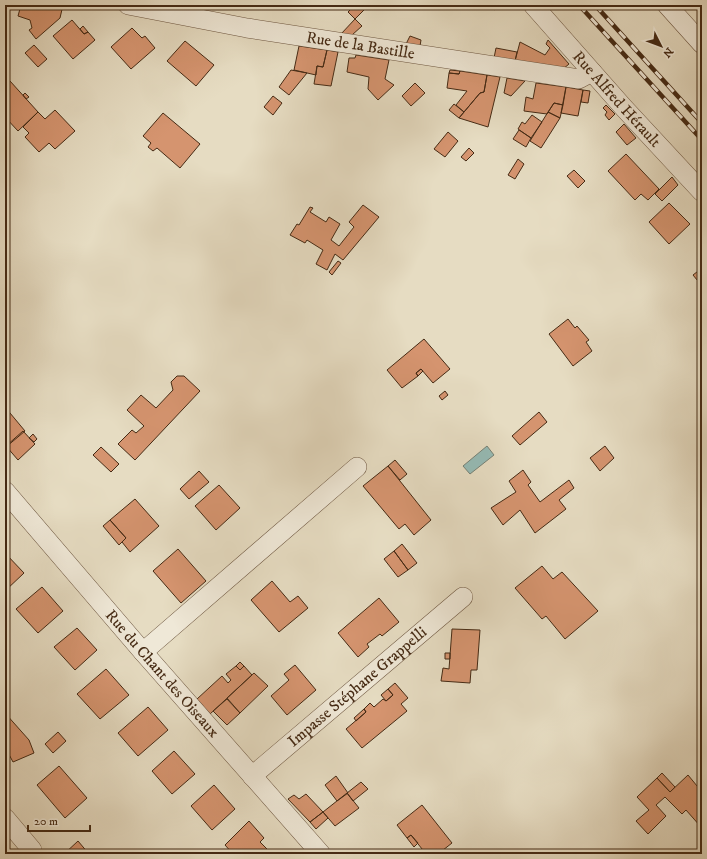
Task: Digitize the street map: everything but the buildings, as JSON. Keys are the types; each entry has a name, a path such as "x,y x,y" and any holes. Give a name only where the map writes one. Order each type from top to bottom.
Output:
{"street":[{"name":"Rue de la Bastille","path":"128,5 247,28 579,79 592,72"},
{"name":"Rue Alfred Hérault","path":"533,5 702,192"},
{"path":"667,5 702,44"},
{"path":"143,652 357,467"},
{"name":"Rue du Chant des Oiseaux","path":"5,491 143,652 321,854"},
{"name":"Impasse Stéphane Grappelli","path":"252,776 463,598"},
{"path":"5,818 32,850 28,854"}],"water":[{"path":"487,446 494,455 470,474 463,466"}],"railway":[{"path":"579,5 702,140"},
{"path":"595,5 702,123"}]}
